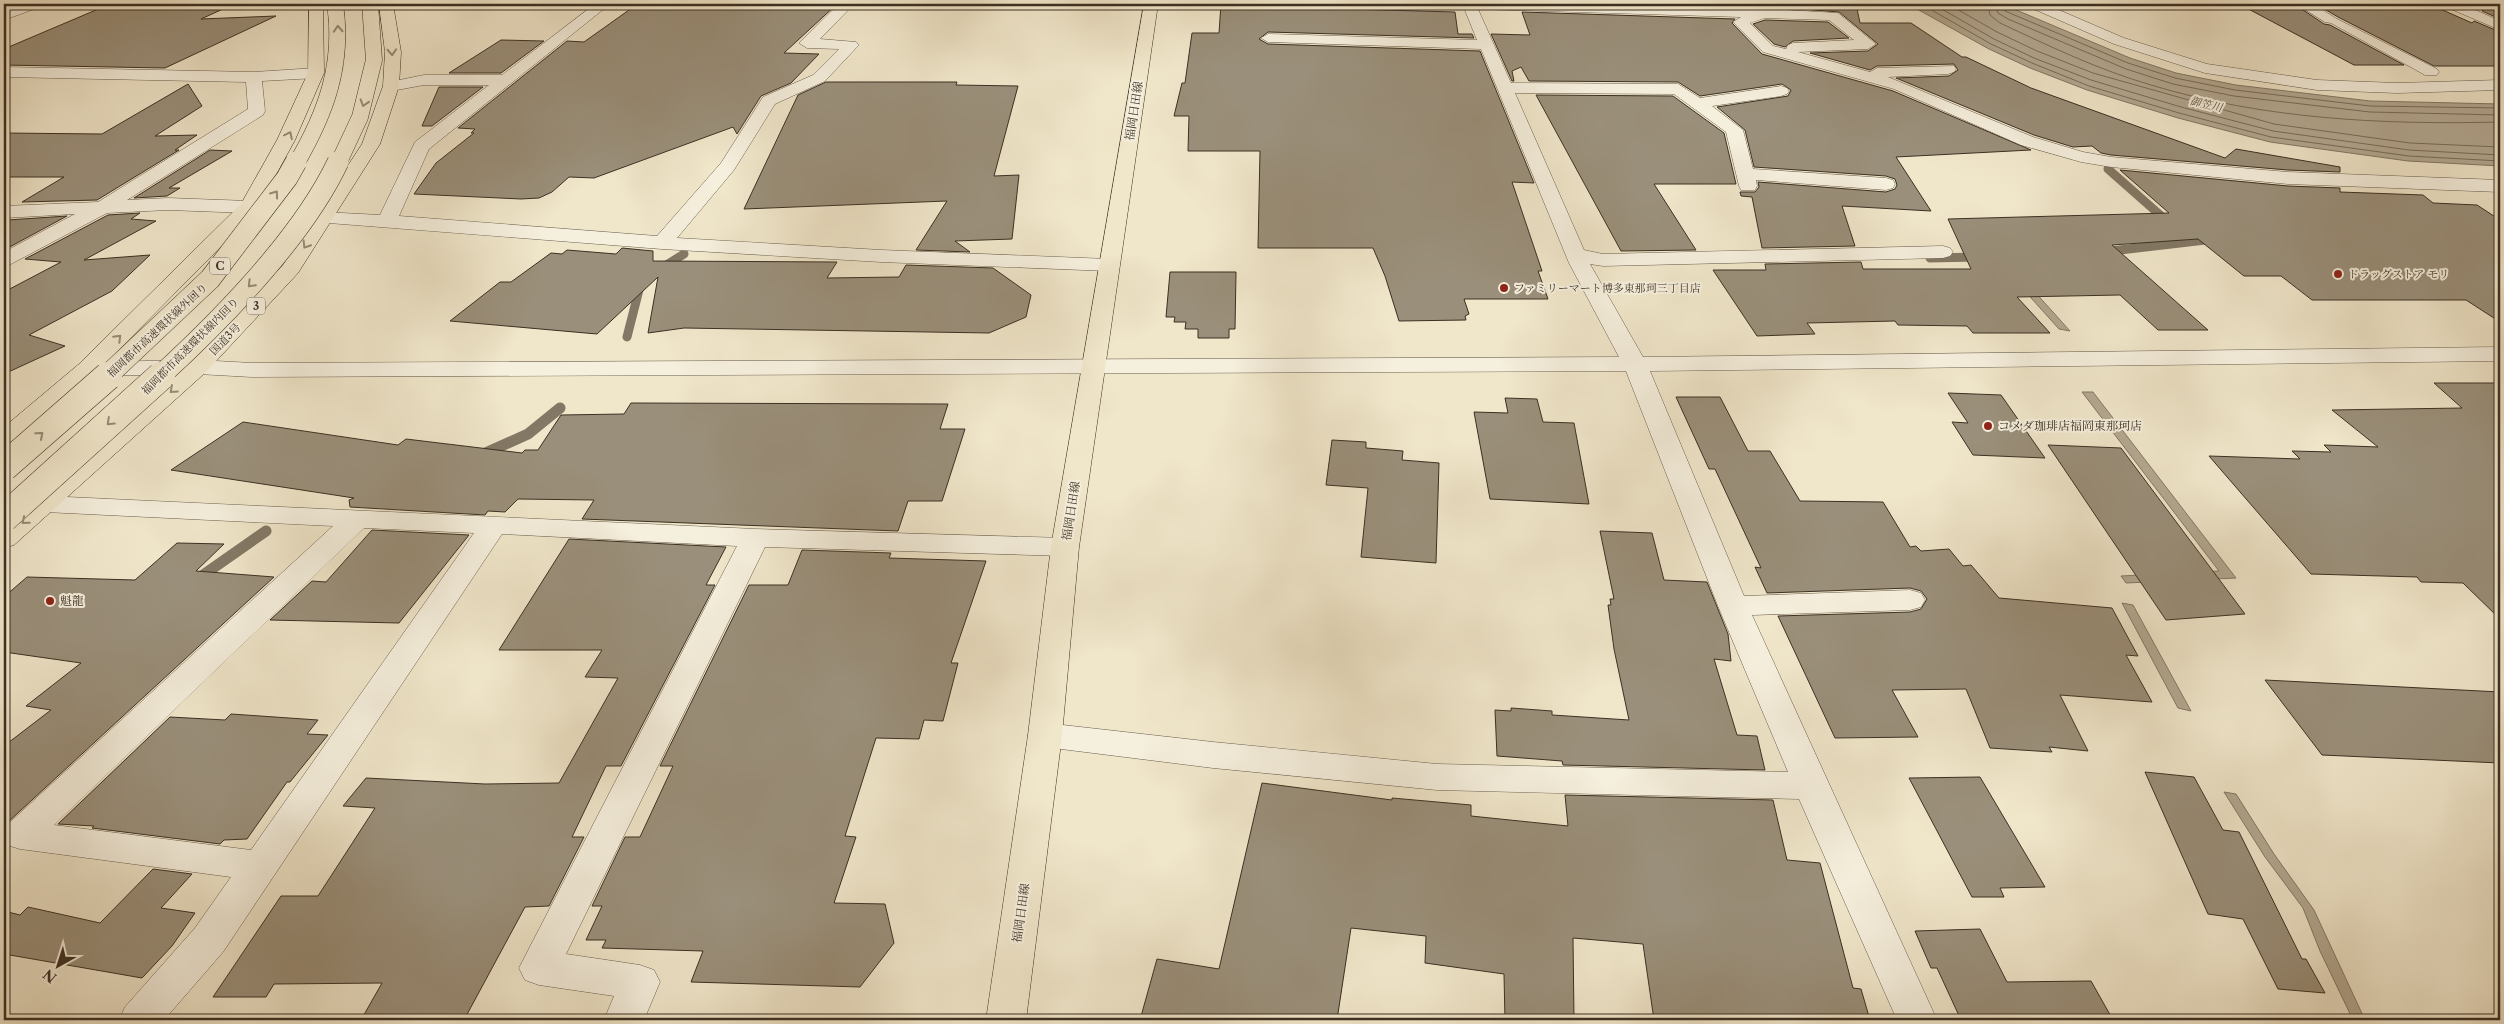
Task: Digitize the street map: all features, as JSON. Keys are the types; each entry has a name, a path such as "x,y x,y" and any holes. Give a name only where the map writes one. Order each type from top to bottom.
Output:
{"main road":[{"path":"4,440 87,369 250,207 286,140 316,73 316,4"},
{"name":"福岡都市高速環状線外回り","path":"4,467 133,354 210,280 287,178 315,131 332,82 339,31 335,4"},
{"name":"福岡都市高速環状線内回り","path":"4,518 185,354 258,277 300,223 332,173 357,126 372,77 376,26 370,4"},
{"name":"国道3号","path":"4,539 198,366 291,269 370,144 390,86 392,52 386,4"},
{"name":"福岡日田線","path":"1006,1020 1045,735 1065,548 1151,4"}],"street":[{"path":"4,16 35,4"},
{"path":"387,221 422,146 603,4"},
{"path":"662,243 728,166 769,101 818,78 851,45 807,43 847,4"},
{"path":"1464,4 1602,6 1833,16 1868,44 1768,49"},
{"path":"1464,4 1487,45 1576,255 1635,364 1733,606 1811,786 1917,1020"},
{"path":"1783,4 1781,7 1740,22 1768,49 1863,74 1900,86 2028,141 2056,150 2104,161 2288,178 2500,186"},
{"path":"2034,4 2119,41 2205,68 2317,85 2397,88 2500,85"},
{"path":"2303,4 2431,72"},
{"path":"2451,4 2500,26"},
{"path":"2098,18 2152,42 2222,58 2311,68"},
{"path":"1268,38 1487,45"},
{"path":"1863,74 1948,69"},
{"path":"2329,70 2500,73"},
{"path":"4,72 254,76 316,73"},
{"path":"4,260 100,209 256,111 254,76"},
{"path":"390,86 424,80 507,80"},
{"path":"1505,88 1678,89 1734,130 1747,180 1886,184"},
{"path":"1698,104 1781,91"},
{"path":"4,212 100,209 168,204 250,207"},
{"path":"323,218 387,221 662,243 881,256 1109,265"},
{"path":"1576,255 1603,260 1944,252"},
{"path":"87,369 198,366 252,370 1635,364 2500,354"},
{"path":"45,504 755,538 1065,548"},
{"path":"260,866 20,835 358,519"},
{"path":"139,1020 209,940 494,525"},
{"path":"624,1020 640,982 540,968 755,538"},
{"path":"1733,606 1910,600"},
{"path":"1045,735 1212,756 1437,776 1811,786"}],"water":[{"name":"御笠川","path":"1908,4 2002,4 2130,58 2176,73 2236,85 2370,101 2500,104 2500,166 2408,161 2270,142 2178,118 2087,90 2030,68 1989,49"},
{"path":"2005,269 2016,271 2070,331 2059,329"},
{"path":"2082,392 2093,392 2236,578 2126,583 2121,576 2219,571"},
{"path":"2122,603 2133,605 2191,711 2178,708"},
{"path":"2224,792 2236,794 2274,854 2314,910 2365,1020 2353,1020 2320,951 2303,908 2265,857"}],"building":[{"path":"110,4 234,4 201,19 276,16 165,68 4,65 4,49"},
{"path":"721,4 837,4 784,53 819,54 791,83 761,96 737,134 733,127 594,178 569,177 552,192 539,198 521,199 414,194 436,163 474,133 471,133 475,129 458,128 567,41 584,42 636,5 716,7"},
{"path":"1221,4 1314,4 1313,8 1455,12 1458,34 1472,34 1474,38 1268,32 1259,39 1268,44 1480,51 1534,183 1512,182 1542,271 1538,271 1548,299 1464,299 1469,314 1465,316 1466,320 1399,321 1385,276 1373,248 1258,248 1260,151 1188,151 1189,116 1174,116 1182,83 1185,83 1192,33 1219,33"},
{"path":"1792,4 1856,4 1860,23 1911,23 1962,57 1966,57 2031,88 2225,158 2236,149 2340,167 2340,172 2288,170 2111,155 2101,153 2092,146 2073,147 2034,135 1896,78 1949,76 1958,70 1954,64 1877,66 1870,70 1810,53 1868,51 1878,44 1839,12 1789,8"},
{"path":"2239,4 2294,4 2324,24 2330,25 2404,65 2354,65"},
{"path":"2316,4 2429,4 2472,23 2474,21 2500,32 2500,66 2434,66"},
{"path":"2488,4 2500,4 2500,19 2482,11"},
{"path":"1522,12 1735,19 1732,23 1762,54 1893,91 2031,150 1896,157 1931,211 1842,206 1855,246 1762,248 1752,197 1741,196 1740,192 1755,192 1759,187 1758,182 1886,192 1895,189 1897,185 1895,179 1886,176 1754,167 1745,130 1717,107 1788,96 1791,90 1782,84 1700,96 1678,82 1529,81 1521,67 1512,71 1514,81 1512,81 1491,34 1530,35"},
{"path":"1765,20 1828,22 1849,38 1793,41 1785,47 1774,44 1753,24"},
{"path":"501,40 544,41 501,73 449,73"},
{"path":"826,82 957,82 956,85 1018,86 994,176 1019,175 1012,239 955,241 970,252 916,250 947,201 744,209 798,95"},
{"path":"188,84 202,106 155,136 197,135 175,150 179,150 97,200 22,202 64,177 4,177 4,133 102,134"},
{"path":"439,87 483,87 432,126 422,126"},
{"path":"1536,95 1673,96 1724,133 1736,184 1654,184 1696,250 1621,251"},
{"path":"210,150 232,151 169,188 180,188 167,196 134,198"},
{"path":"2120,170 2288,186 2340,188 2340,192 2423,195 2433,203 2477,205 2500,220 2500,322 2466,300 2312,300 2281,276 2244,276 2198,239 2112,245 2208,330 2158,330 2120,295 2017,297 2050,333 1973,333 1967,326 1898,325 1895,321 1807,323 1815,334 1757,336 1713,270 1766,270 1765,264 1861,262 1863,269 1971,269 1948,219 2169,213"},
{"path":"140,213 131,219 156,221 84,260 150,255 112,291 29,335 65,346 4,374 4,292 61,262 25,259 108,215"},
{"path":"67,216 4,250 4,223 8,220"},
{"path":"622,248 653,251 653,261 837,262 827,278 899,277 906,265 993,268 1031,295 1026,317 989,333 684,328 648,333 658,277 597,334 450,321 500,282 511,282 551,253 562,254 567,250 616,254"},
{"path":"1170,272 1236,272 1235,329 1229,329 1229,338 1198,338 1198,329 1185,329 1186,322 1174,322 1175,317 1166,317"},
{"path":"2434,383 2500,383 2500,619 2463,583 2421,582 2417,577 2311,574 2209,456 2300,459 2292,451 2331,452 2324,445 2378,447 2332,410 2462,408"},
{"name":"コメダ珈琲店福岡東那珂店","path":"1948,393 2001,395 2045,458 1973,455 1952,422 1968,423"},
{"path":"1676,397 1720,397 1748,451 1770,451 1800,501 1883,502 1910,547 1916,546 1921,551 1949,549 1963,566 1971,565 1999,598 2112,608 2138,656 2126,655 2152,702 2060,695 2088,751 2049,747 2052,752 1990,748 1966,689 1892,690 1918,737 1835,738 1778,616 1910,612 1921,609 1927,599 1921,591 1910,588 1767,593 1755,567 1761,568 1715,469 1709,469"},
{"path":"1505,398 1537,399 1543,422 1574,423 1589,504 1490,499 1474,412 1508,413"},
{"path":"631,403 948,404 940,429 965,429 942,501 908,501 898,531 582,519 594,500 518,499 505,512 488,511 485,515 350,507 349,500 354,498 171,470 243,422 398,445 406,439 522,453 525,450 538,450 561,415 624,414"},
{"path":"1332,440 1366,442 1366,448 1403,451 1402,460 1439,463 1436,563 1361,557 1368,488 1326,485"},
{"path":"2048,445 2121,448 2245,614 2166,620"},
{"path":"372,530 469,535 399,623 270,620 312,581 326,582"},
{"path":"1600,531 1652,533 1664,580 1707,582 1728,634 1731,661 1714,659 1737,735 1757,736 1765,770 1563,765 1562,761 1497,756 1495,710 1511,711 1511,708 1552,711 1552,715 1629,720 1614,649 1608,605 1611,605 1610,599 1614,599"},
{"path":"569,539 726,547 706,585 715,585 621,766 606,766 572,837 584,837 549,906 525,907 464,1020 361,1020 382,983 274,984 266,997 213,997 281,896 318,896 375,808 343,806 366,778 485,784 559,783 618,678 585,677 602,650 499,650"},
{"path":"177,543 224,544 196,571 274,577 7,823 4,823 4,746 51,710 26,706 81,663 4,652 4,597 27,577 135,580"},
{"path":"802,550 891,553 889,558 986,561 951,663 958,663 943,721 924,720 919,739 876,738 845,836 856,837 834,903 885,904 894,943 860,987 691,982 703,951 602,948 606,940 586,940 602,906 592,906 625,837 640,837 673,766 660,766 749,585 788,585"},
{"path":"2265,680 2500,692 2500,763 2322,755"},
{"path":"231,714 318,720 307,734 328,735 290,782 287,782 247,839 224,840 220,844 92,828 94,826 58,824 170,717 225,720"},
{"path":"2145,772 2194,777 2223,830 2239,832 2302,959 2306,959 2325,993 2278,989 2243,919 2208,914"},
{"path":"1980,777 2045,887 2000,888 2004,897 1972,897 1909,778"},
{"path":"1262,783 1392,800 1392,798 1471,805 1471,816 1568,826 1565,795 1773,800 1787,860 1820,863 1853,988 1861,989 1870,1020 1654,1020 1643,944 1573,938 1574,1020 1505,1020 1504,974 1425,963 1426,936 1351,928 1337,1020 1140,1020 1157,959 1219,969"},
{"path":"153,869 192,874 161,908 195,913 172,946 142,978 4,954 4,911 20,915 28,907 100,923"},
{"path":"1980,929 2007,982 2091,981 2113,1020 1961,1020 1937,968 1931,968 1915,931"}],"waterway":[{"path":"1747,9 1756,4"},
{"path":"2108,169 2168,222"},
{"path":"2103,252 2214,239"},
{"path":"660,269 684,254"},
{"path":"1930,258 1979,257"},
{"path":"627,337 640,286"},
{"path":"481,455 528,434 560,408"},
{"path":"196,580 266,531"}],"place":[{"name":"ドラッグストア モリ","path":"2338,274"},
{"name":"ファミリーマート博多東那珂三丁目店","path":"1504,288"},
{"name":"コメダ珈琲店福岡東那珂店","path":"1988,426"},
{"name":"魁龍","path":"50,601"}]}
